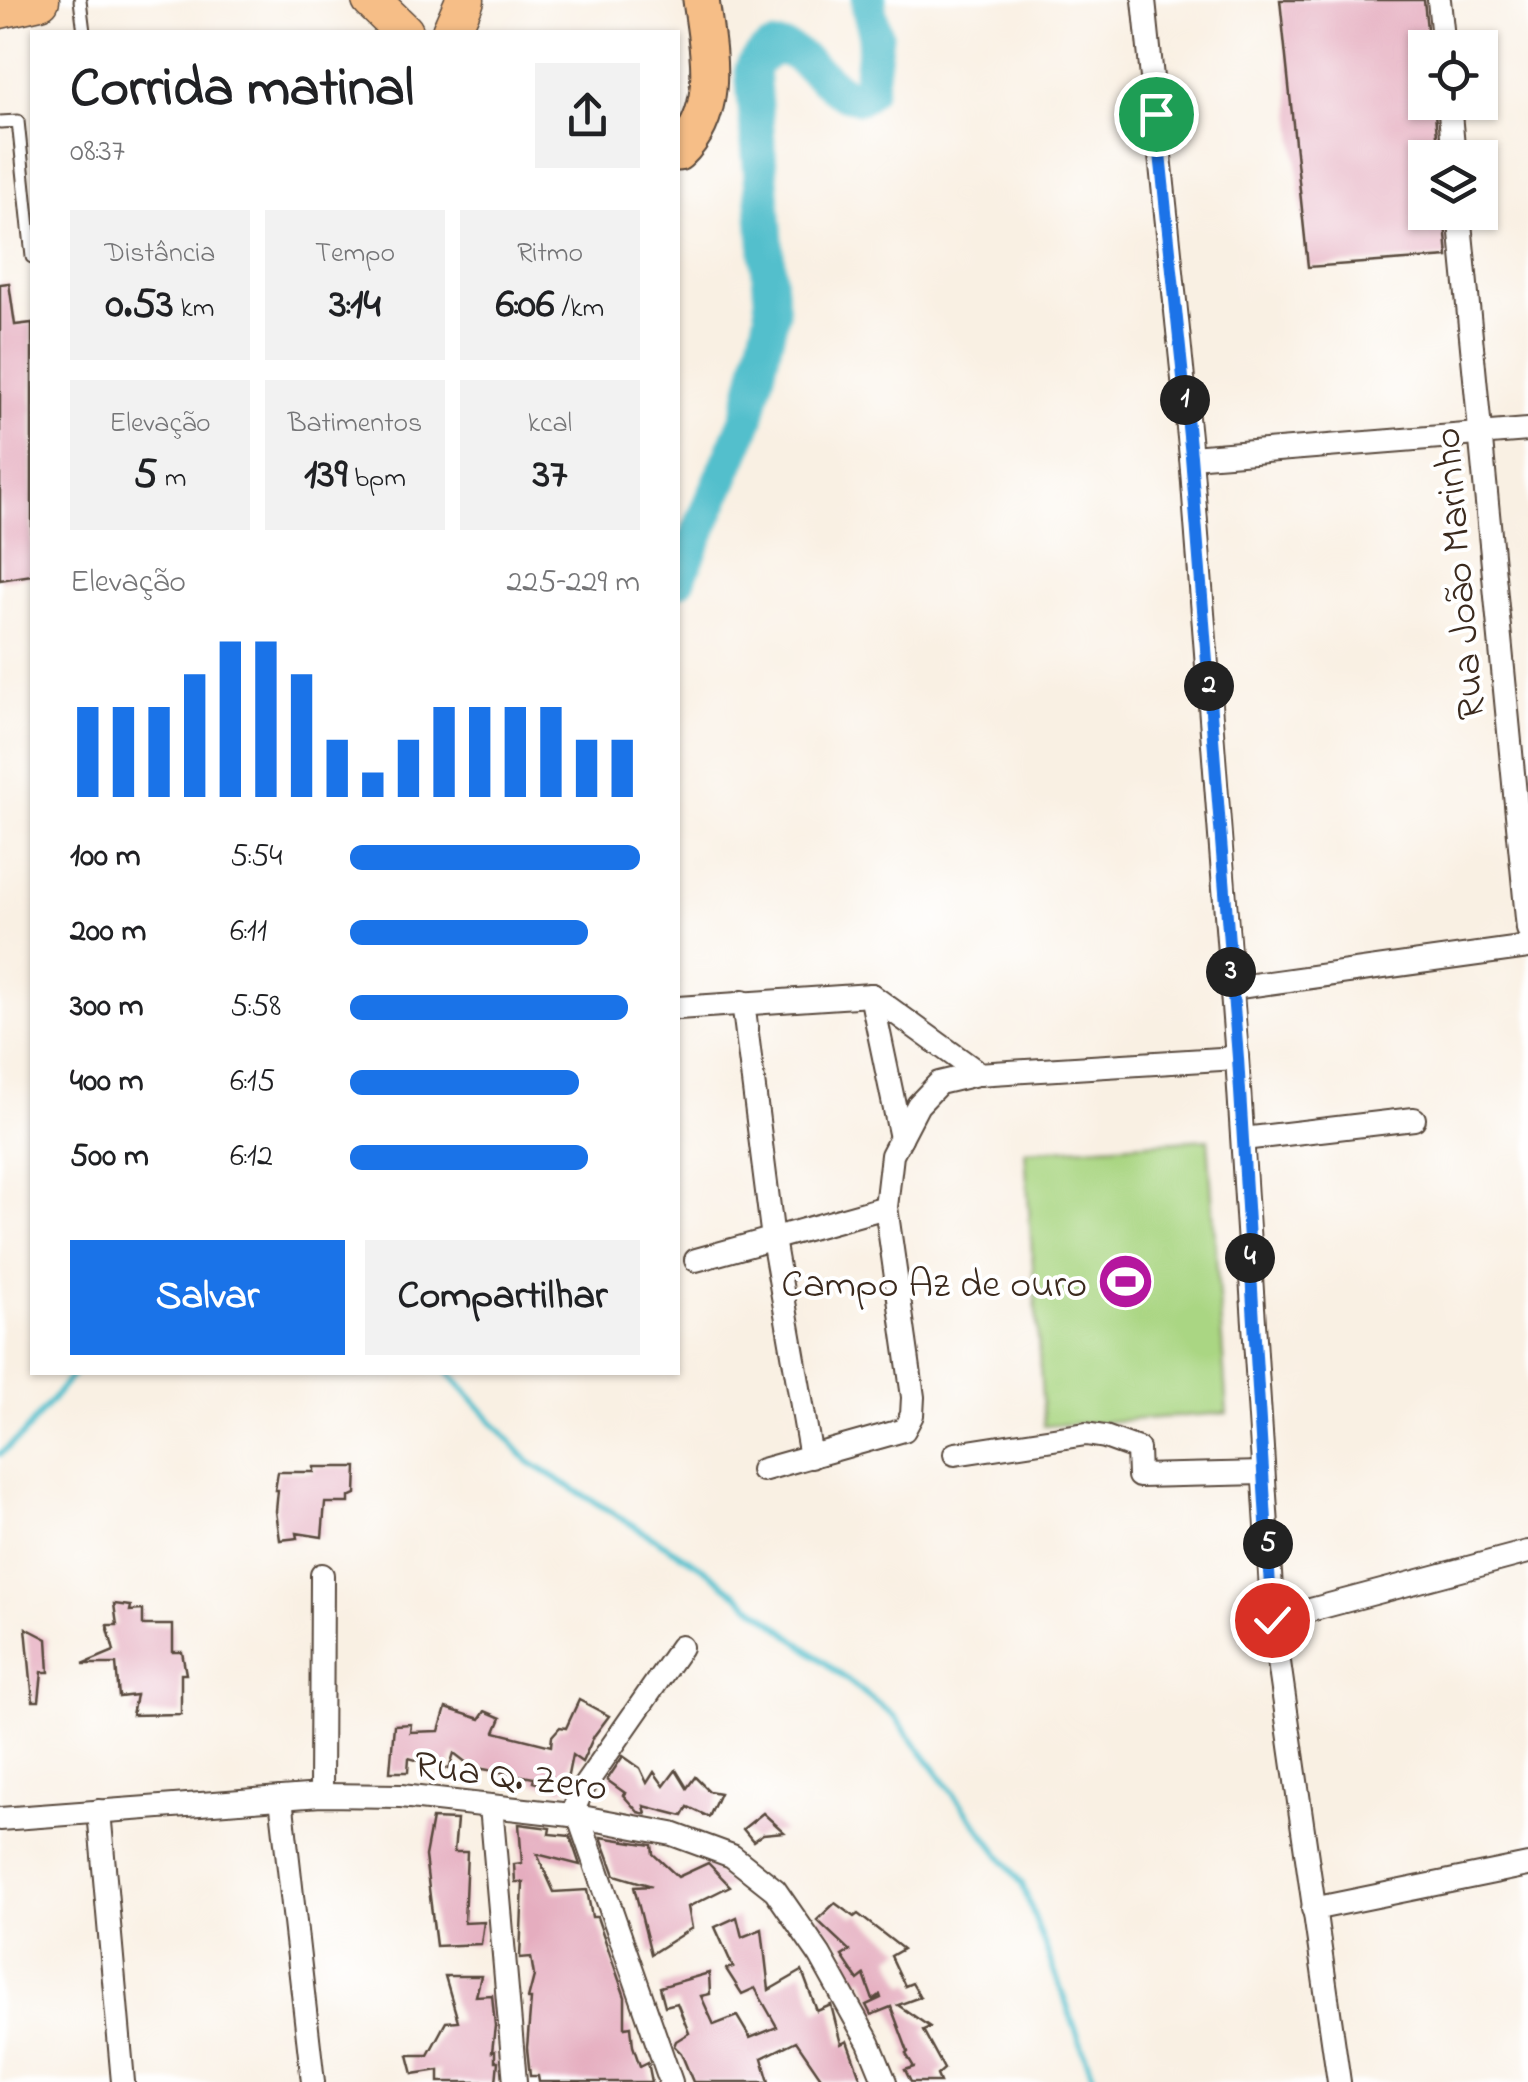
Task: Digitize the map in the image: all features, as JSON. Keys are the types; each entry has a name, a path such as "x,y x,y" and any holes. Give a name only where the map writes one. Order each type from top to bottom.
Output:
{"highway":[{"path":"0,8 40,0"},
{"path":"370,0 402,30"},
{"path":"453,30 464,0"}],"main road":[{"path":"680,150 699,126 710,90 701,0"}],"street":[{"path":"1144,0 1191,456 1238,1058 1272,1620 1338,2082"},
{"path":"1439,0 1442,30"},
{"name":"Rua João Marinho","path":"1462,230 1528,929"},
{"path":"1191,456 1528,430"},
{"path":"1232,988 1528,947"},
{"path":"680,1008 870,995 980,1074"},
{"path":"870,995 901,1138"},
{"path":"743,1002 773,1238 811,1457"},
{"path":"762,1470 904,1430 912,1415 913,1397 886,1206 892,1154 918,1105 939,1083 980,1074 1238,1058"},
{"path":"1242,1139 1414,1119"},
{"path":"696,1260 886,1206"},
{"path":"955,1454 1086,1434 1138,1449 1139,1476 1263,1473"},
{"path":"1272,1620 1528,1552"},
{"path":"322,1575 322,1795"},
{"path":"670,2082 575,1816 583,1788 681,1646"},
{"name":"Rua Q. Zero","path":"0,1819 322,1795 401,1796 575,1816 672,1834 732,1856 775,1890 807,1932 869,2043 885,2082"},
{"path":"280,1798 313,2082"},
{"path":"491,1806 515,2082"},
{"path":"98,1810 124,2082"},
{"path":"1313,1908 1528,1865"}],"lane":[{"path":"80,0 84,30"},
{"path":"0,122 18,121 30,238"}],"green space":[{"name":"Campo Az de ouro","path":"1208,1139 1227,1413 1044,1426 1025,1151"}],"building":[{"path":"1280,0 1424,0 1427,30 1408,30 1408,120 1436,120 1437,140 1408,140 1408,230 1446,230 1448,257 1308,267"},
{"path":"9,283 15,325 30,323 30,575 0,580 0,284"},
{"path":"314,1467 357,1467 356,1494 349,1497 349,1503 325,1503 322,1537 297,1533 298,1538 280,1540 275,1490 278,1472 314,1472"},
{"path":"114,1604 131,1606 130,1611 143,1610 143,1625 173,1625 173,1652 182,1652 186,1674 181,1674 181,1714 132,1715 136,1695 119,1697 116,1664 83,1664 114,1651 107,1625 117,1625"},
{"path":"26,1628 47,1639 49,1672 42,1672 39,1701 33,1701"},
{"path":"579,1700 609,1716 582,1762 572,1755 565,1790 533,1782 534,1778 472,1767 454,1753 449,1769 409,1758 408,1772 390,1772 394,1725 411,1724 410,1732 439,1731 446,1708 480,1719 485,1711 501,1718 495,1732 551,1746 552,1736 560,1727 566,1728"},
{"path":"623,1756 640,1768 647,1783 654,1772 664,1786 676,1770 687,1788 695,1777 709,1791 720,1793 709,1817 688,1807 683,1816 644,1806 646,1814 638,1812 625,1793 607,1780"},
{"path":"763,1813 784,1832 763,1834 753,1841 743,1829"},
{"path":"432,1819 457,1820 454,1852 467,1852 464,1923 484,1922 481,1944 436,1946 425,1856"},
{"path":"519,1824 550,1828 549,1834 570,1836 580,1865 537,1854 554,1892 587,1890 592,1917 597,1917 625,1997 625,2027 631,2026 640,2066 648,2062 652,2082 539,2082 538,2076 530,2076 528,1999 534,1976 531,1957 520,1958 523,1882 515,1882 514,1864 522,1863"},
{"path":"601,1837 652,1845 653,1854 678,1877 708,1863 730,1886 688,1907 692,1928 651,1954 634,1887 652,1886 615,1875"},
{"path":"835,1903 854,1917 858,1914 903,1949 891,1956 905,1986 912,1983 920,1997 898,2005 930,2027 923,2030 944,2069 937,2075 940,2082 911,2082 905,2070 914,2067 891,2007 871,2015 866,2005 881,1998 880,1995 873,2000 864,1975 858,1980 842,1956 850,1951 817,1920"},
{"path":"737,1917 742,1937 762,1929 769,1990 802,1971 817,2011 831,2005 841,2044 847,2041 862,2082 824,2082 796,2041 762,2058 769,2082 693,2082 674,2046 689,2033 677,2003 665,2006 660,1987 709,1973 710,1994 701,1996 714,2025 737,2016 750,2038 777,2027 755,1988 742,1994 726,1969 733,1967 715,1927"},
{"path":"445,1976 481,1976 476,1996 492,1995 496,2082 439,2082 439,2070 413,2074 408,2055 428,2055 446,2022 458,2021"}],"waterway":[{"path":"680,575 747,419 772,313 752,69 775,49 787,50 833,86 860,97 869,89 876,35 869,0"},
{"path":"0,1454 22,1436 73,1375"},
{"path":"451,1375 529,1462 703,1568 895,1717 1022,1884 1095,2082"}],"place":[{"name":"Campo Az de ouro","path":"1126,1282"}],"route":[{"path":"1156,114 1191,456 1238,1058 1272,1620"}]}
